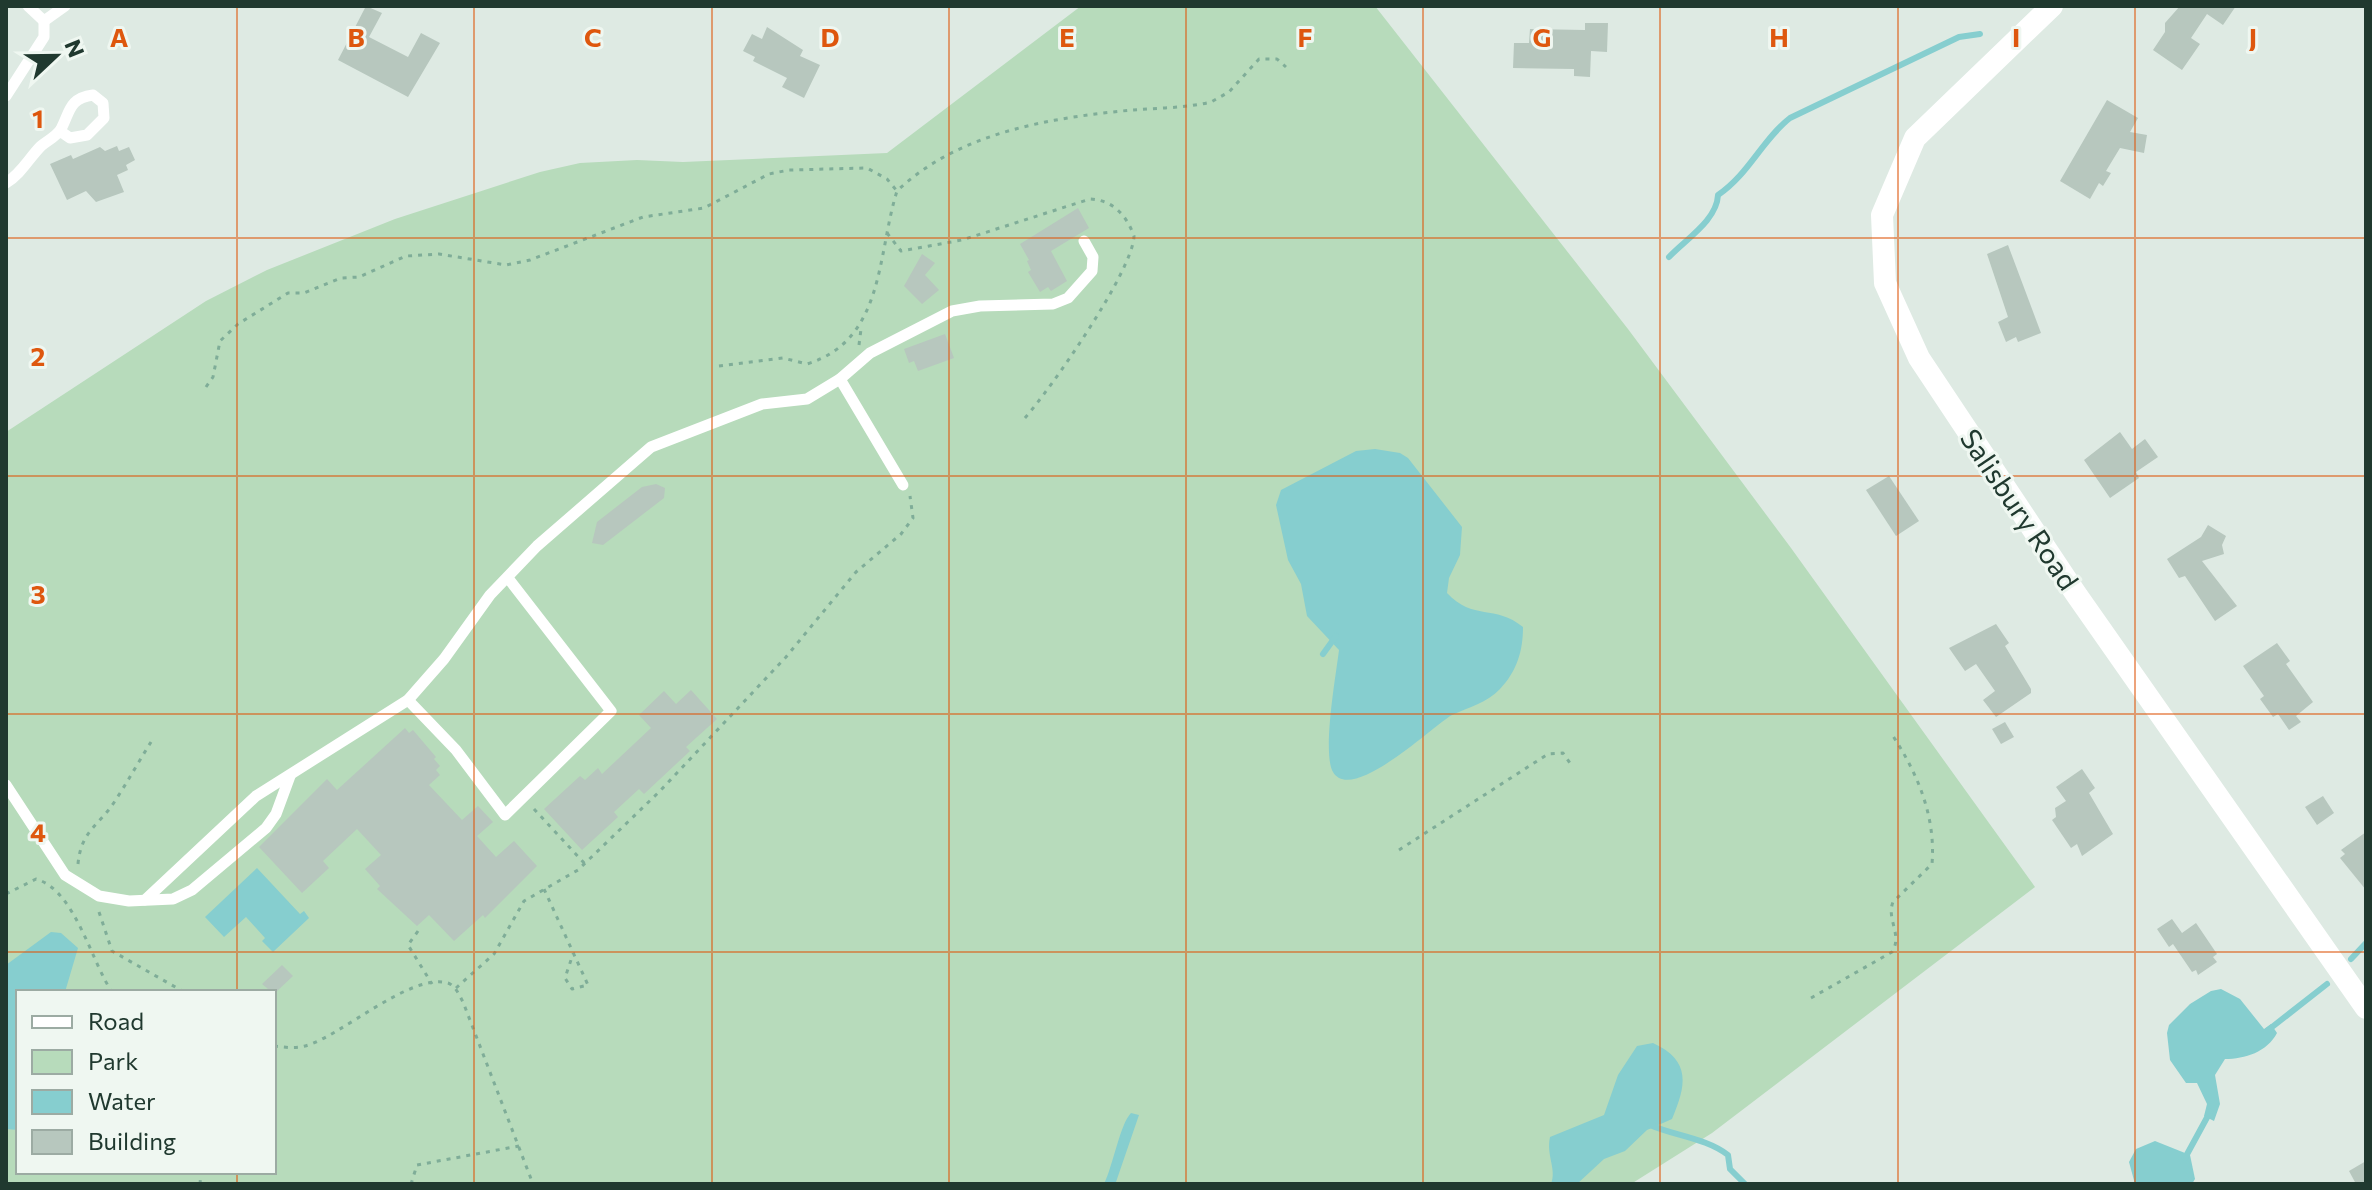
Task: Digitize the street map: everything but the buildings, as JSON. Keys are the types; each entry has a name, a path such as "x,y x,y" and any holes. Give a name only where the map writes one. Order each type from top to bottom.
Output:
{"street":[{"name":"Salisbury Road","path":"2052,6 1915,138 1882,215 1885,283 1919,358 2076,594 2366,1008"}],"lane":[{"path":"6,96 44,37 44,21 28,6"},
{"path":"44,21 65,6"},
{"path":"6,183 16,177 28,159 60,131"},
{"path":"145,900 256,796 408,700 439,665 490,595 537,546 651,447 762,404 807,399 840,379 870,353 952,311 980,306 1053,304 1068,298 1092,271 1093,257 1084,241"},
{"path":"840,379 903,485"},
{"path":"408,700 456,750 505,815 611,711 508,578"},
{"path":"6,785 65,875 99,896 145,900 173,899 192,890 256,837 276,814 290,776"}],"path":[{"path":"719,366 783,358 807,364 835,350 862,325 897,191 940,161 996,134 1068,117 1211,102 1229,92 1259,59 1277,59 1286,67"},
{"path":"206,387 213,377 220,341 238,324 288,293 304,293 341,278 359,277 406,256 439,254 506,265 530,260 643,217 704,208 769,174 789,170 867,168 887,179 897,191"},
{"path":"887,233 901,251 962,240 1090,199 1103,200 1122,215 1134,236 1130,255 1081,339 1024,419"},
{"path":"456,988 494,954 524,901 585,864 699,752 856,572 901,534 913,518 911,499 903,485"},
{"path":"1811,998 1892,952 1897,937 1890,910 1893,902 1932,864 1930,819 1912,767 1891,733"},
{"path":"77,884 83,840 94,821 113,804 151,742"},
{"path":"1399,850 1548,754 1563,753 1572,766"},
{"path":"523,797 585,864"},
{"path":"6,894 36,879 53,887 76,922 111,990"},
{"path":"544,889 588,985 572,989 565,978 573,954"},
{"path":"99,896 99,913 112,951 180,990"},
{"path":"418,931 408,945 432,985"},
{"path":"276,1046 296,1047 316,1042 385,1002 432,985 447,983 456,988 533,1184"},
{"path":"411,1184 417,1165 519,1146"}],"green space":[{"path":"1081,6 1375,6 1628,329 1791,548 2035,887 1712,1133 1631,1184 6,1184 6,432 206,301 267,270 395,219 540,172 580,163 637,160 683,162 887,153"}],"water":[{"path":"1375,449 1400,453 1408,458 1462,527 1460,555 1449,578 1447,593 1466,607 1513,620 1523,627 1523,636 1515,668 1495,694 1452,715 1375,771 1357,778 1343,779 1333,772 1329,748 1339,650 1307,616 1301,584 1288,560 1276,505 1281,490 1356,451"},
{"path":"257,868 300,914 304,911 309,918 273,952 246,917 224,937 205,917"},
{"path":"51,932 61,933 78,948 66,990 16,990 16,1130 6,1129 6,965"},
{"path":"2221,989 2240,999 2264,1029 2271,1024 2277,1033 2273,1040 2255,1053 2225,1059 2215,1075 2220,1104 2214,1121 2204,1116 2207,1104 2197,1083 2186,1083 2170,1060 2167,1033 2169,1025 2190,1004 2211,991"},
{"path":"1653,1043 1666,1050 1680,1066 1682,1085 1672,1119 1647,1130 1625,1151 1604,1159 1577,1184 1551,1184 1550,1137 1604,1115 1618,1075 1637,1046"},
{"path":"1131,1113 1139,1115 1116,1182 1104,1184 1123,1126"},
{"path":"2155,1141 2190,1155 2195,1179 2192,1184 2135,1184 2129,1162 2136,1149"}],"waterway":[{"path":"1669,257 1707,221 1718,195 1729,187 1790,118 1959,37 1980,34"},
{"path":"1323,654 1336,636"},
{"path":"2351,959 2366,943"},
{"path":"2267,1031 2327,984"},
{"path":"2185,1158 2210,1112"},
{"path":"1650,1125 1719,1149 1728,1155 1730,1169 1745,1184"}]}
